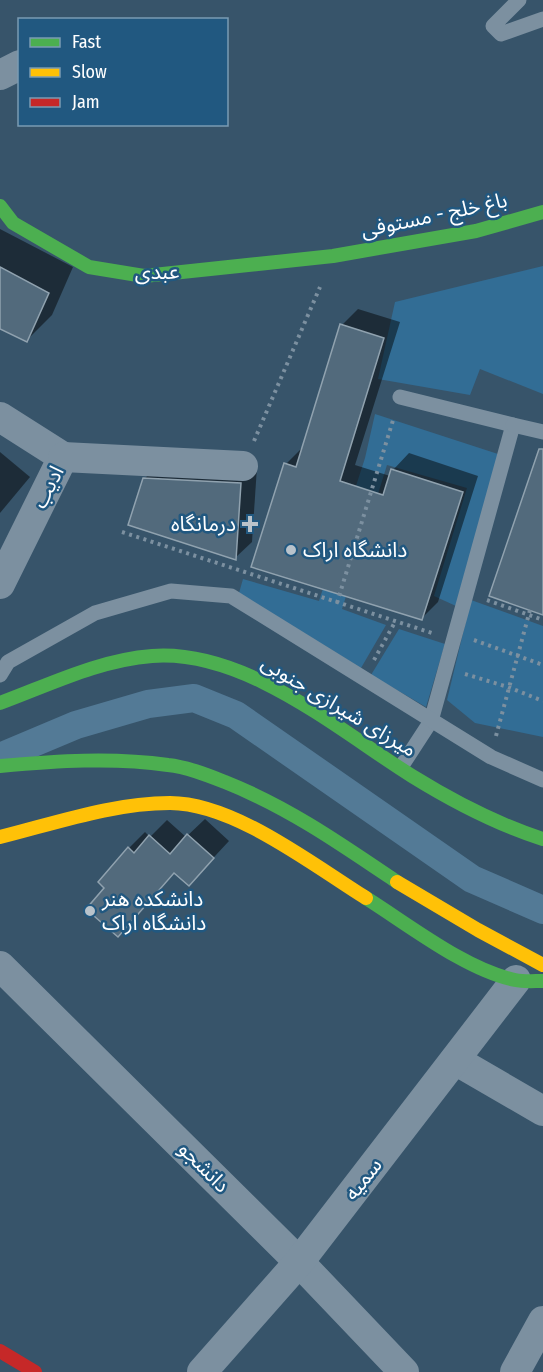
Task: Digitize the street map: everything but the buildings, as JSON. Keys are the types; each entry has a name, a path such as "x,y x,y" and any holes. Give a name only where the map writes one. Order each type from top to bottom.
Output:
{"main road":[{"name":"عبدی","path":"0,207 14,223 89,267 144,276 333,256"},
{"name":"باغ خلج - مستوفی","path":"333,256 476,231 543,212"},
{"name":"میرزای شیرازی جنوبی","path":"0,703 116,662 154,655 192,657 225,665 278,689 454,800 521,833 543,839"},
{"path":"0,766 69,760 116,760 170,765 210,777 261,796 318,828 405,887 543,965"},
{"path":"0,837 115,808 172,803 216,811 264,832 447,950 485,970 529,981"},
{"path":"0,1351 35,1372"}],"street":[{"path":"0,75 18,66"},
{"name":"ادیب","path":"0,417 63,457 0,584"},
{"path":"63,457 243,466"},
{"name":"دانشجو","path":"0,966 299,1262 404,1372"},
{"name":"سمیه","path":"202,1372 299,1262 455,1060 529,981"},
{"path":"455,1060 543,1111"},
{"path":"515,1372 543,1321"}],"lane":[{"path":"519,0 493,26 501,34 543,19"},
{"path":"400,397 543,432"},
{"path":"401,767 431,721 513,425"},
{"path":"0,675 8,662 95,613 171,591 231,596 491,757 543,780"}],"path":[{"path":"243,466 318,292"},
{"path":"337,603 400,397"},
{"path":"122,532 453,640"},
{"path":"466,593 529,613 543,620"},
{"path":"498,728 529,613"},
{"path":"364,679 395,621"},
{"path":"470,639 543,665"},
{"path":"464,674 508,687 543,701"}],"shaded area":[{"path":"543,266 543,394 480,369 470,395 378,379 395,302"},
{"path":"375,414 498,454 456,606 434,596 467,488 387,465 342,609 386,625 361,668 239,593 243,579 319,601 365,458"},
{"path":"471,600 543,626 543,737 475,723 447,700"},
{"path":"399,629 445,644 426,707 371,675"}],"waterway":[{"path":"0,757 76,725 148,704 194,698 236,715 472,879 543,910"}],"traffic: fast":[{"path":"0,206 13,223 89,267 144,276 333,256 476,231 543,212"},
{"path":"0,703 74,674 132,658 187,657 221,665 255,678 289,696 412,776 460,803 492,819 543,839"},
{"path":"0,766 105,760 190,769 271,803 335,840 397,882"},
{"path":"366,898 438,945 477,967 515,980 543,981"}],"traffic: slow":[{"path":"0,837 127,806 170,803 195,806 246,824 298,853 366,898"},
{"path":"397,882 543,965"}],"traffic: jam":[{"path":"0,1351 35,1372"}],"place":[{"name":"درمانگاه","path":"250,524"},
{"name":"دانشگاه اراک","path":"291,550"},
{"name":"دانشکده هنر دانشگاه اراک","path":"90,911"}]}
